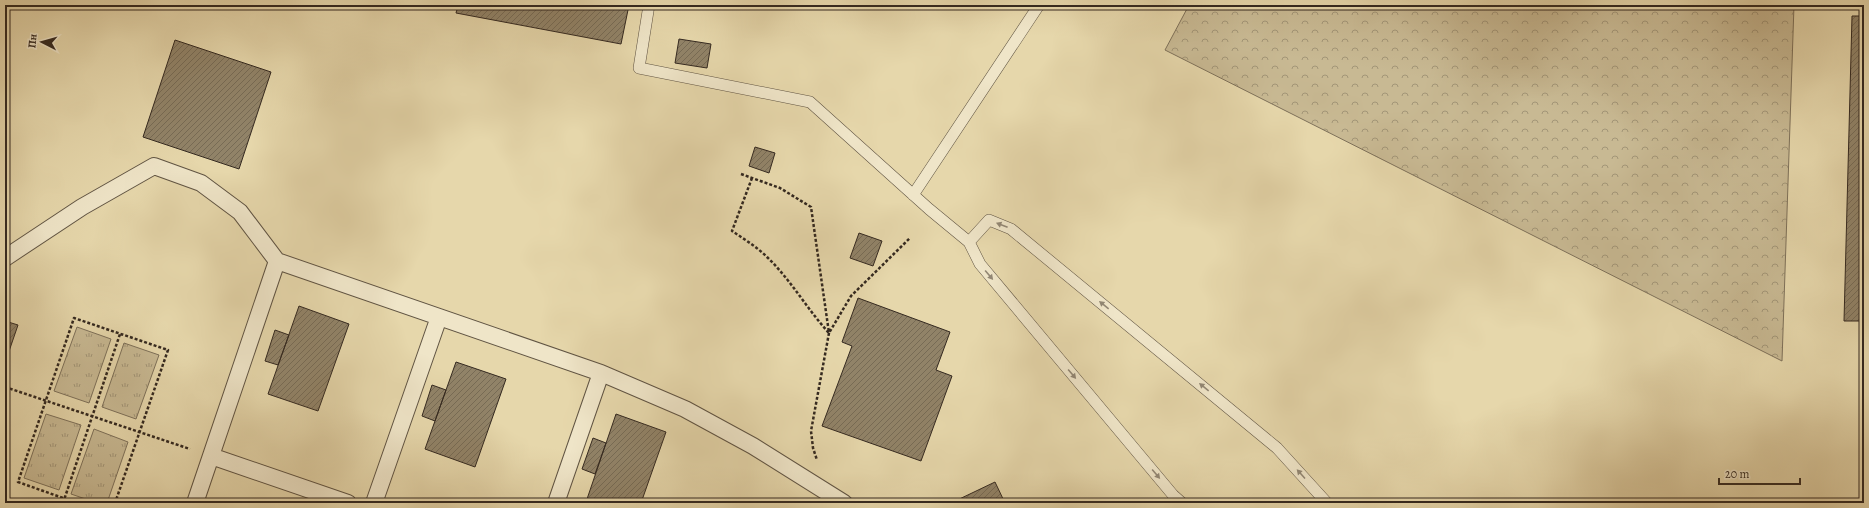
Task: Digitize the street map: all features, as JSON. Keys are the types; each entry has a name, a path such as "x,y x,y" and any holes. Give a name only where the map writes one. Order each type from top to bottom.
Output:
{"street":[{"path":"5,258 82,207 154,166 201,183 240,212 277,261 602,373 685,409 753,446 837,501"},
{"path":"195,503 277,261"},
{"path":"374,503 439,317"},
{"path":"556,503 602,373"},
{"path":"211,456 348,503"}],"lane":[{"path":"649,5 639,68 810,102 912,195 969,242 980,264 1173,495 1182,503"},
{"path":"912,195 1039,5"},
{"path":"969,242 989,220 1011,229 1277,448 1327,503"}],"path":[{"path":"742,174 780,188 811,207 829,333 811,431 813,448 837,501"},
{"path":"752,178 732,231 766,256 787,279 811,314 829,333"},
{"path":"829,333 851,296 910,238"},
{"path":"77,503 18,482 74,318 168,350 115,503"},
{"path":"63,503 63,498 120,334"},
{"path":"5,387 211,456"}],"green space":[{"path":"1189,5 1794,5 1782,361 1165,50"},
{"path":"77,327 111,339 89,403 54,391"},
{"path":"124,343 159,355 136,419 102,407"},
{"path":"46,414 81,425 59,490 24,478"},
{"path":"94,429 128,442 107,503 97,503 71,494"}],"building":[{"path":"458,5 629,5 621,44 456,13"},
{"path":"1852,16 1864,16 1864,321 1844,321"},
{"path":"679,39 711,44 707,68 675,63"},
{"path":"175,40 271,72 239,169 143,137"},
{"path":"755,147 775,153 769,173 749,166"},
{"path":"859,233 882,241 873,266 850,258"},
{"path":"858,298 950,332 936,370 952,376 921,461 822,426 852,346 842,342"},
{"path":"299,306 349,324 318,411 268,394"},
{"path":"5,321 18,325 5,363"},
{"path":"275,330 289,335 278,365 265,361"},
{"path":"456,362 506,379 475,467 425,449"},
{"path":"432,385 446,390 435,421 422,416"},
{"path":"616,414 666,432 641,503 588,503 586,502"},
{"path":"593,438 606,443 595,474 582,469"},
{"path":"995,482 1005,503 951,503"}]}
